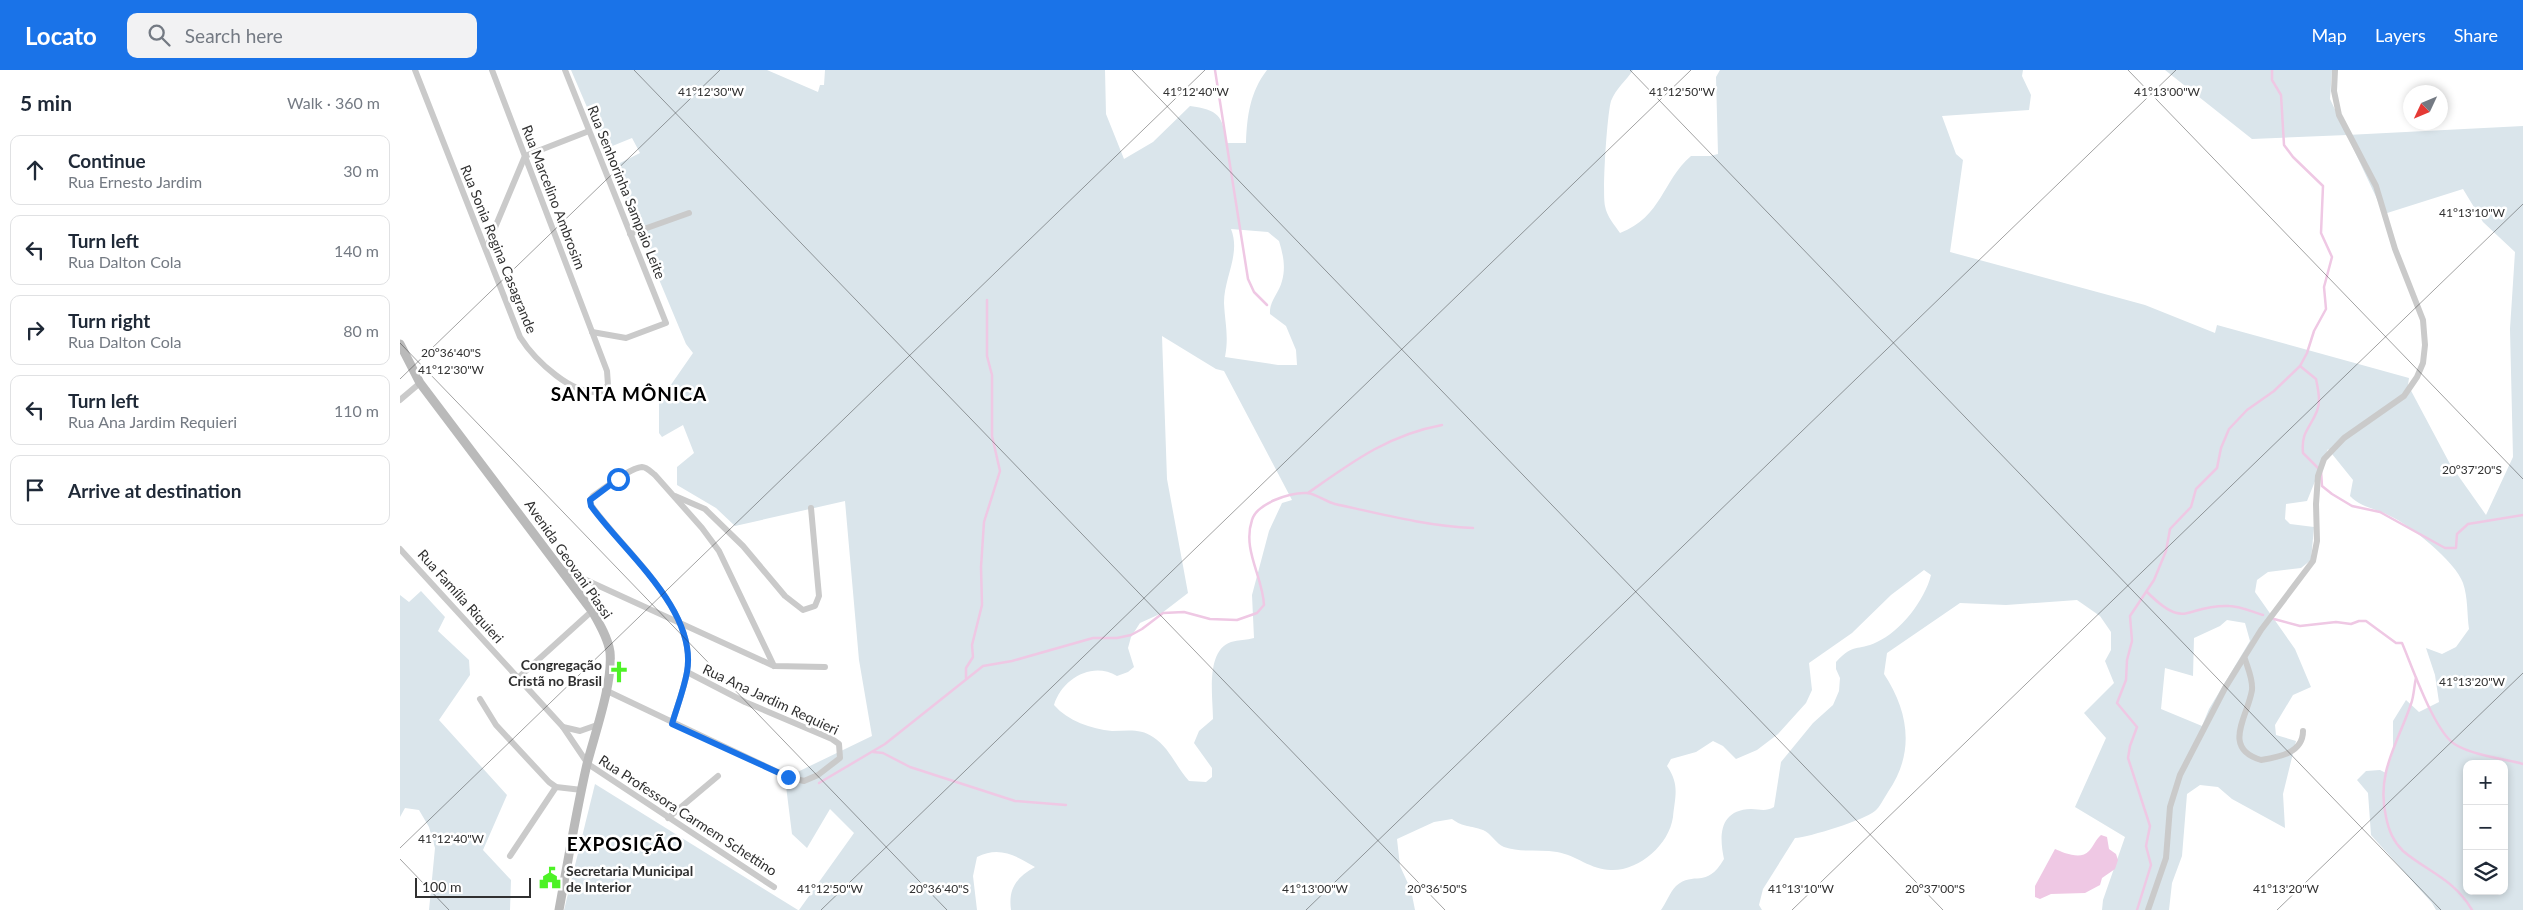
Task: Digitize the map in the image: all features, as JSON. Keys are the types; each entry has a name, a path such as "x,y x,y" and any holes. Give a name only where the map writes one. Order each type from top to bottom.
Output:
{"main road":[{"name":"Avenida Geovani Piassi","path":"400,344 420,383 592,611 604,633 610,651 605,690 582,790 559,910"}],"street":[{"name":"Rua Sonia Regina Casagrande","path":"415,70 520,337 527,348 536,358 578,389 596,392 606,388 609,378 592,332"},
{"name":"Rua Marcelino Ambrosim","path":"492,70 592,332"},
{"name":"Rua Senhorinha Sampaio Leite","path":"565,70 666,323 626,338 592,332"},
{"path":"2148,910 2168,848 2170,807 2174,788 2225,688 2245,659 2267,621 2313,562 2317,541 2316,504 2318,476 2324,459 2344,438 2404,396 2417,377 2423,363 2425,345 2423,320 2395,249 2376,186 2338,115 2334,90 2335,70"},
{"path":"486,249 525,156 589,131"},
{"path":"630,234 689,213"},
{"path":"400,400 420,383"},
{"path":"672,724 687,672 686,638 680,622 638,559 591,506 590,500 593,496 631,471 641,467 647,468 655,475 719,551 774,666"},
{"path":"673,495 705,509 744,546 784,596 803,610 815,606 819,596 811,508"},
{"name":"Rua Família Riquieri","path":"400,549 563,728 588,764"},
{"path":"562,569 774,666 825,667"},
{"path":"518,678 592,611"},
{"path":"2245,659 2252,688 2239,733 2241,747 2246,753 2261,760 2293,750 2299,746 2303,731"},
{"name":"Rua Ana Jardim Requieri","path":"605,690 672,724 788,777 804,781 818,775 840,758 839,744 832,739 745,702 687,672"},
{"path":"480,699 496,725 549,782 556,786 582,790"},
{"path":"563,728 580,732 597,725"},
{"name":"Rua Professora Carmem Schettino","path":"588,764 774,887"},
{"path":"668,818 718,776"},
{"path":"510,856 556,786"}],"shaded area":[{"path":"571,70 767,70 818,92 820,85 824,85 825,70 1105,70 1106,114 1124,159 1153,142 1190,106 1213,112 1221,120 1226,143 1246,143 1247,123 1253,96 1267,70 1633,70 1616,92 1609,109 1604,198 1609,217 1620,233 1645,218 1681,166 1691,156 1718,154 1716,77 1720,70 2023,70 2022,76 2031,95 2029,110 1942,116 1956,154 1963,160 1950,252 2145,305 2215,333 2217,325 2409,378 2408,385 2450,464 2486,515 2513,457 2510,329 2515,252 2483,222 2463,189 2384,214 2347,135 2523,126 2523,910 2436,910 2432,903 2371,835 2368,793 2357,780 2366,771 2380,770 2386,773 2393,752 2393,721 2406,700 2419,712 2439,702 2435,675 2426,648 2442,654 2456,647 2469,629 2467,600 2465,588 2459,574 2431,545 2409,527 2385,513 2359,503 2350,496 2353,480 2328,449 2307,501 2286,504 2285,519 2290,524 2314,527 2311,560 2301,568 2268,572 2257,580 2255,592 2295,649 2311,687 2293,695 2275,725 2276,735 2296,741 2283,794 2285,828 2232,799 2218,787 2200,785 2187,794 2182,856 2172,883 2169,910 2102,910 2103,900 2125,837 2075,807 2106,738 2084,713 2114,683 2105,661 2111,650 2111,632 2100,616 2077,600 2006,605 1960,603 1887,653 1884,674 1899,703 1905,733 1905,748 1897,777 1877,809 1869,815 1836,828 1795,838 1763,889 1759,905 1762,910 1661,910 1676,886 1689,879 1706,877 1718,868 1724,859 1722,833 1727,819 1740,810 1765,810 1774,807 1781,762 1813,723 1833,705 1839,691 1840,678 1836,669 1836,662 1847,652 1870,645 1886,637 1903,623 1917,605 1928,585 1931,575 1924,570 1891,595 1852,633 1809,663 1812,690 1806,703 1778,734 1757,750 1736,759 1723,746 1713,741 1696,752 1671,759 1667,766 1674,779 1676,791 1670,827 1666,837 1659,846 1642,861 1632,866 1611,870 1597,868 1557,852 1510,849 1501,846 1483,830 1464,825 1452,819 1434,822 1397,839 1400,866 1411,890 1415,910 1011,910 1011,895 1015,884 1023,875 1035,867 1007,853 993,852 977,857 973,876 977,910 799,910 854,833 830,809 807,848 792,834 785,778 872,736 859,660 845,501 735,526 716,508 677,485 677,467 694,453 683,425 662,437 659,433 659,402 693,353 686,344 612,167 640,153 632,138 605,149","holes":["1231,229 1268,232 1279,241 1284,261 1284,271 1281,285 1271,305 1270,314 1286,326 1296,350 1297,365 1278,365 1225,357 1227,336 1224,303 1234,247","1162,336 1216,369 1224,371 1292,500 1282,503 1269,531 1252,595 1254,638 1231,642 1223,647 1217,655 1212,676 1213,719 1199,731 1194,743 1212,768 1212,777 1206,782 1189,781 1159,741 1148,734 1133,731 1104,730 1088,726 1066,716 1054,705 1064,687 1079,675 1098,671 1117,676 1128,672 1134,667 1128,648 1131,637 1140,623 1162,613 1188,593 1167,479","2227,620 2245,623 2250,641 2209,709 2202,726 2161,709 2165,668 2193,676 2194,638 2220,626"]},
{"path":"2165,70 2332,70 2330,99 2347,135 2252,139"},
{"path":"421,591 445,617 438,631 469,660 470,675 439,720 507,795 483,850 511,880 510,910 429,910 435,848 429,827 419,810 405,808 400,817 400,595 409,602"},
{"path":"595,784 798,910 564,910"},
{"path":"2101,835 2107,837 2109,849 2116,854 2118,860 2115,869 2102,878 2100,885 2085,893 2051,894 2040,899 2035,897 2035,886 2055,849 2072,855 2086,854"}],"waterway":[{"path":"1215,70 1248,279 1254,292 1267,305"},
{"path":"2137,910 2151,865 2146,846 2150,826 2128,758 2137,727 2117,703 2126,680 2127,660 2132,641 2130,616 2154,580 2166,551 2170,529 2191,507 2196,489 2217,468 2221,448 2229,429 2247,410 2274,391 2300,366 2307,353 2314,331 2326,309 2324,287 2332,257 2321,233 2323,186 2293,157 2284,145 2281,95 2272,80 2272,70"},
{"path":"966,678 966,668 973,657 972,645 982,605 981,567 984,522 1000,471 992,436 992,375 987,356 987,300"},
{"path":"2300,366 2316,379 2319,400 2317,411 2303,440 2303,453 2321,471 2322,486 2332,494 2352,506 2380,512 2445,548 2456,548 2457,534 2468,524 2523,515"},
{"path":"1308,493 1371,451 1404,435 1442,425"},
{"path":"819,783 885,744 983,666 1012,661 1093,638 1117,638 1131,635 1163,613 1184,612 1210,619 1237,620 1257,613 1264,605 1251,553 1250,531 1255,514 1260,508 1275,500 1292,494 1307,493 1335,504 1387,515 1438,525 1473,528"},
{"path":"2147,592 2170,611 2179,613 2214,606 2233,606 2263,615"},
{"path":"2274,619 2300,626 2336,622 2351,624 2366,621 2396,643 2402,643 2432,714 2448,738 2456,745 2471,751 2523,764"},
{"path":"2416,678 2412,701 2394,746 2386,773 2384,801 2387,822 2394,840 2403,851 2449,883 2465,899 2472,910"},
{"path":"873,752 883,753 910,767 1015,801 1066,805"}],"place":[{"name":"Congregação Cristã no Brasil","path":"619,672"},
{"name":"Secretaria Municipal de Interior","path":"550,878"}],"district":[{"name":"SANTA MÔNICA","path":"629,393"},
{"name":"EXPOSIÇÃO","path":"625,843"}],"route":[{"path":"618,479 593,496 590,500 591,506 638,559 680,622 686,638 688,654 687,672 672,724 788,777"}]}
